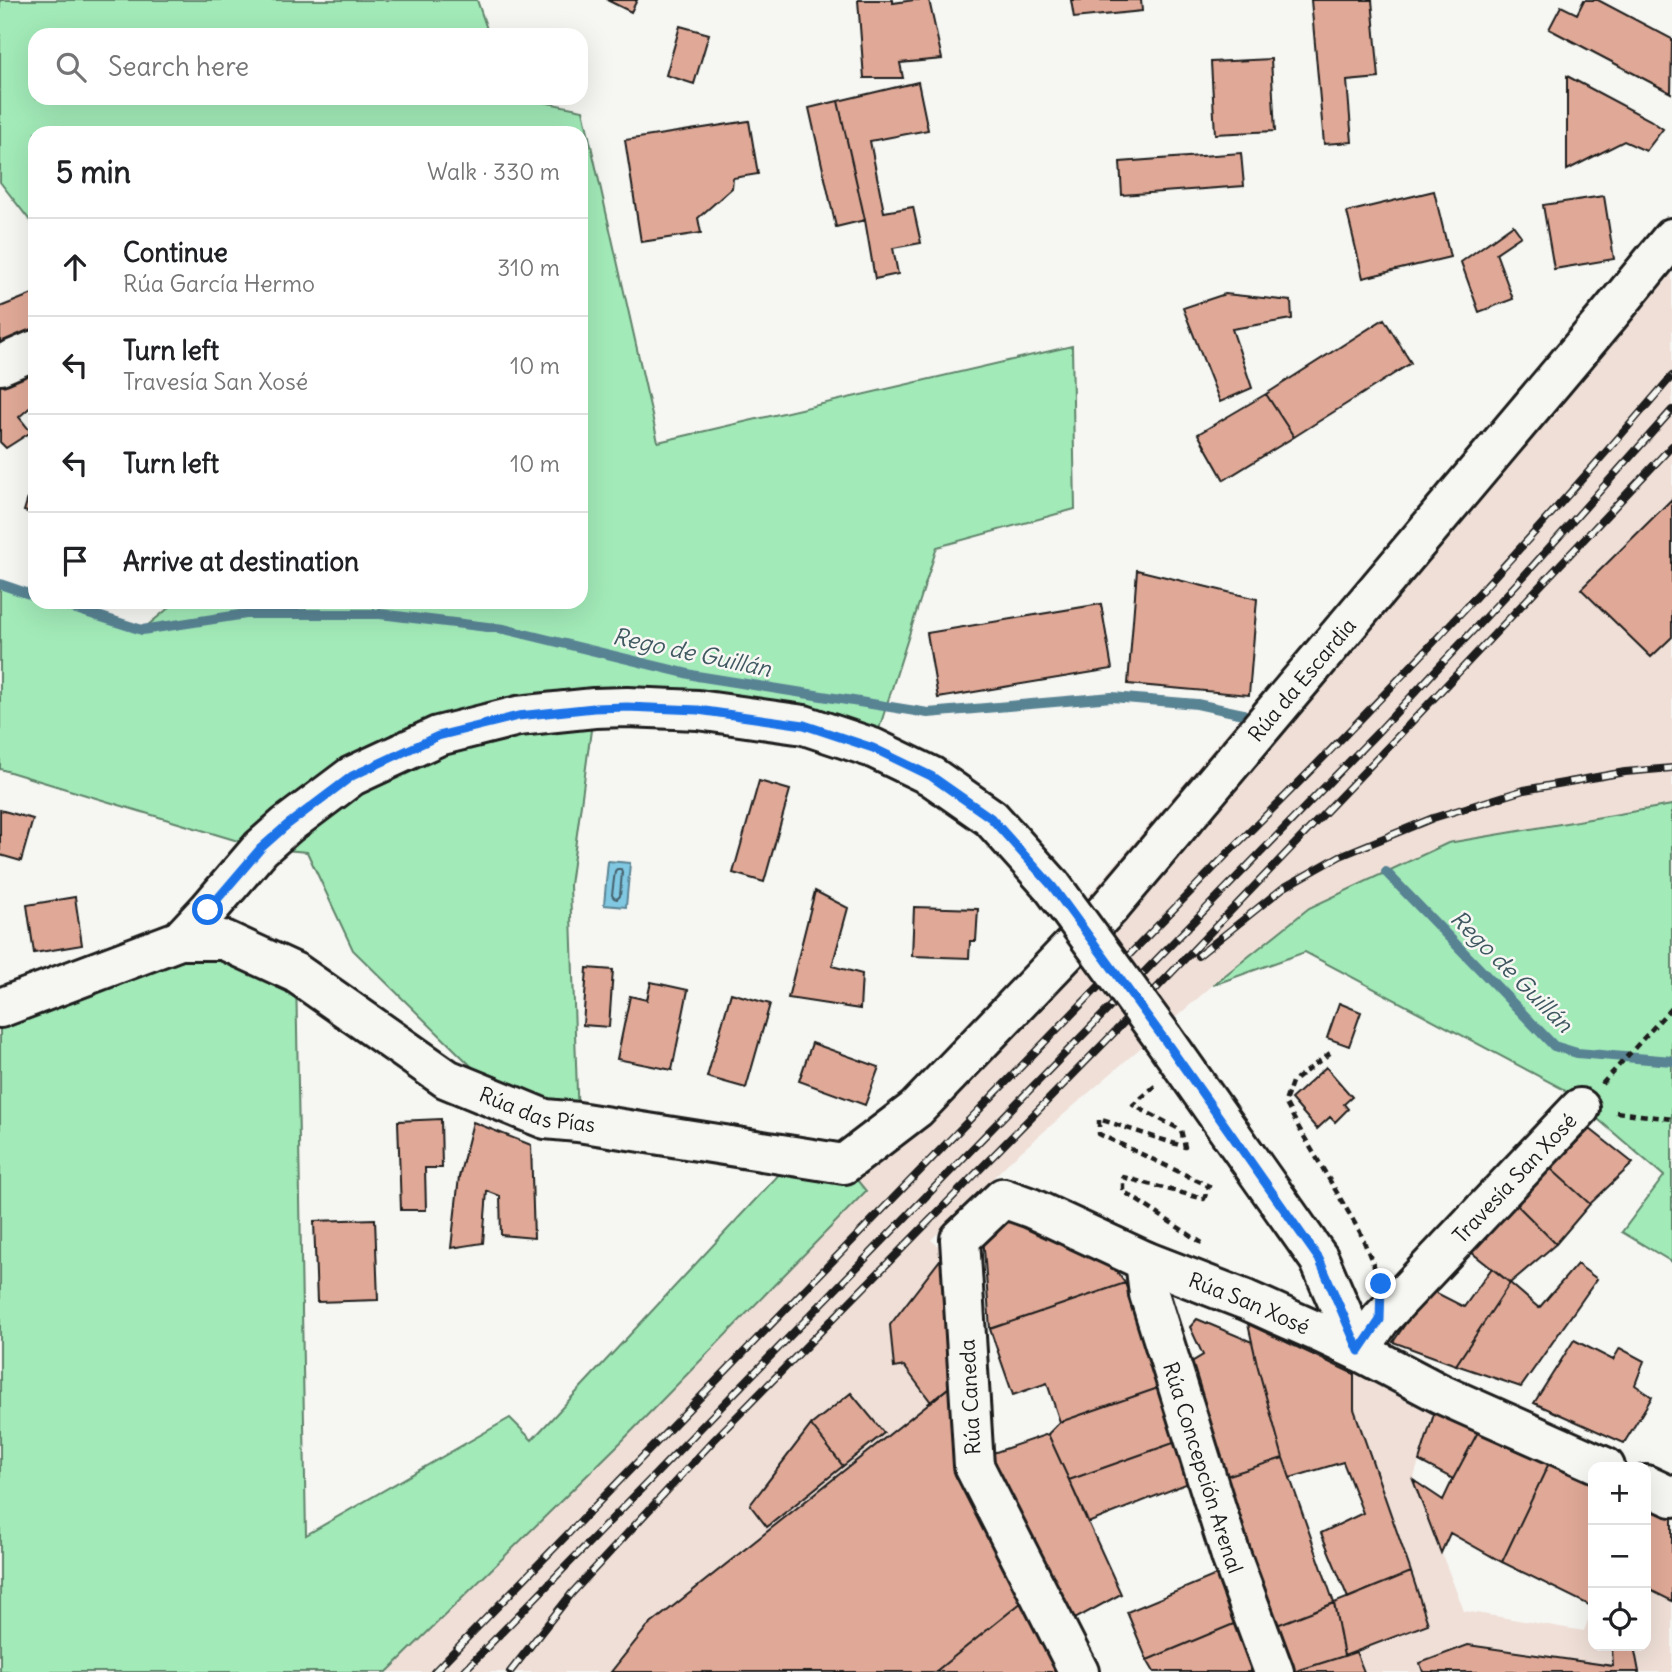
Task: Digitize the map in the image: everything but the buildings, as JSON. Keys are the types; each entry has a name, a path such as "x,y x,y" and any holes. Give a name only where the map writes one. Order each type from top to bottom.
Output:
{"street":[{"name":"Rúa da Escardia","path":"916,1109 1109,908 1672,238"},
{"path":"0,365 28,353"},
{"path":"0,1008 180,940 261,848 287,825 352,776 438,736 518,716 627,707 698,710 804,725 873,748 931,776 991,818 1052,886 1164,1039 1319,1259 1369,1335"},
{"name":"Rúa das Pías","path":"180,940 224,940 296,972 447,1079 545,1119 844,1164 916,1109"},
{"name":"Travesía San Xosé","path":"1369,1335 1580,1108"},
{"name":"Rúa San Xosé","path":"1003,1198 1031,1208 1145,1261 1245,1300 1369,1335 1441,1395 1594,1462"},
{"name":"Rúa Caneda","path":"1003,1198 960,1239 974,1466 1079,1672"},
{"name":"Rúa Concepción Arenal","path":"1145,1261 1149,1294 1227,1545 1274,1672"},
{"path":"1651,1487 1672,1497"}],"path":[{"name":"Travesía San Xosé","path":"1580,1108 1672,1007"},
{"path":"1330,1053 1292,1082 1285,1102 1360,1233 1381,1284 1369,1335"},
{"path":"1161,1082 1133,1105 1181,1129 1185,1147 1099,1119 1099,1134 1209,1186 1204,1199 1123,1177 1124,1191 1212,1249"},
{"path":"1580,1108 1672,1119"}],"shaded area":[{"path":"1672,238 1672,805 1448,843 1309,908 1213,985 1010,1161 931,1240 946,1252 953,1384 1065,1672 388,1672 623,1440 865,1192 844,1164 1091,893 1243,714 1609,315"},
{"path":"1354,1368 1435,1411 1413,1480 1464,1611 1584,1631 1588,1620 1588,1651 1651,1651 1651,1590 1672,1601 1672,1672 1364,1672 1356,1652 1428,1623 1354,1410"}],"green space":[{"path":"0,0 477,0 487,28 28,28 28,105 558,105 583,110 587,126 28,126 28,218 0,182"},
{"path":"588,132 658,442 1072,346 1075,509 937,547 873,748 594,708 570,885 578,1122 511,1105 353,950 307,852 261,848 0,769 0,583 28,592 28,609 79,609 142,630 168,609 588,609"},
{"path":"1672,805 1672,1262 1622,1232 1664,1176 1563,1089 1305,952 1213,985 1309,908 1448,843"},
{"path":"180,940 296,973 306,1535 510,1418 532,1440 796,1156 844,1164 866,1191 623,1440 387,1672 0,1672 0,1008"}],"water":[{"path":"608,861 630,863 626,907 604,905"}],"waterway":[{"name":"Rego de Guillán","path":"0,584 28,594"},
{"name":"Rego de Guillán","path":"76,609 142,630 246,614 380,614 504,629 697,676 928,713 1112,697 1197,704 1243,714"},
{"name":"Rego de Guillán","path":"1386,872 1554,1046 1577,1053 1672,1061"}],"railway":[{"path":"434,1672 1400,678 1511,559 1672,376"},
{"path":"463,1672 1377,733 1523,577 1672,410"},
{"path":"510,1672 572,1593 714,1440 1105,1042 1672,446"},
{"path":"1198,956 1283,888 1340,856 1433,818 1524,790 1625,772 1672,768"}],"route":[{"path":"208,910 261,848 287,825 352,776 438,736 518,716 627,707 698,710 804,725 873,748 931,776 991,818 1052,886 1319,1259 1359,1351 1380,1320 1381,1284"}]}
